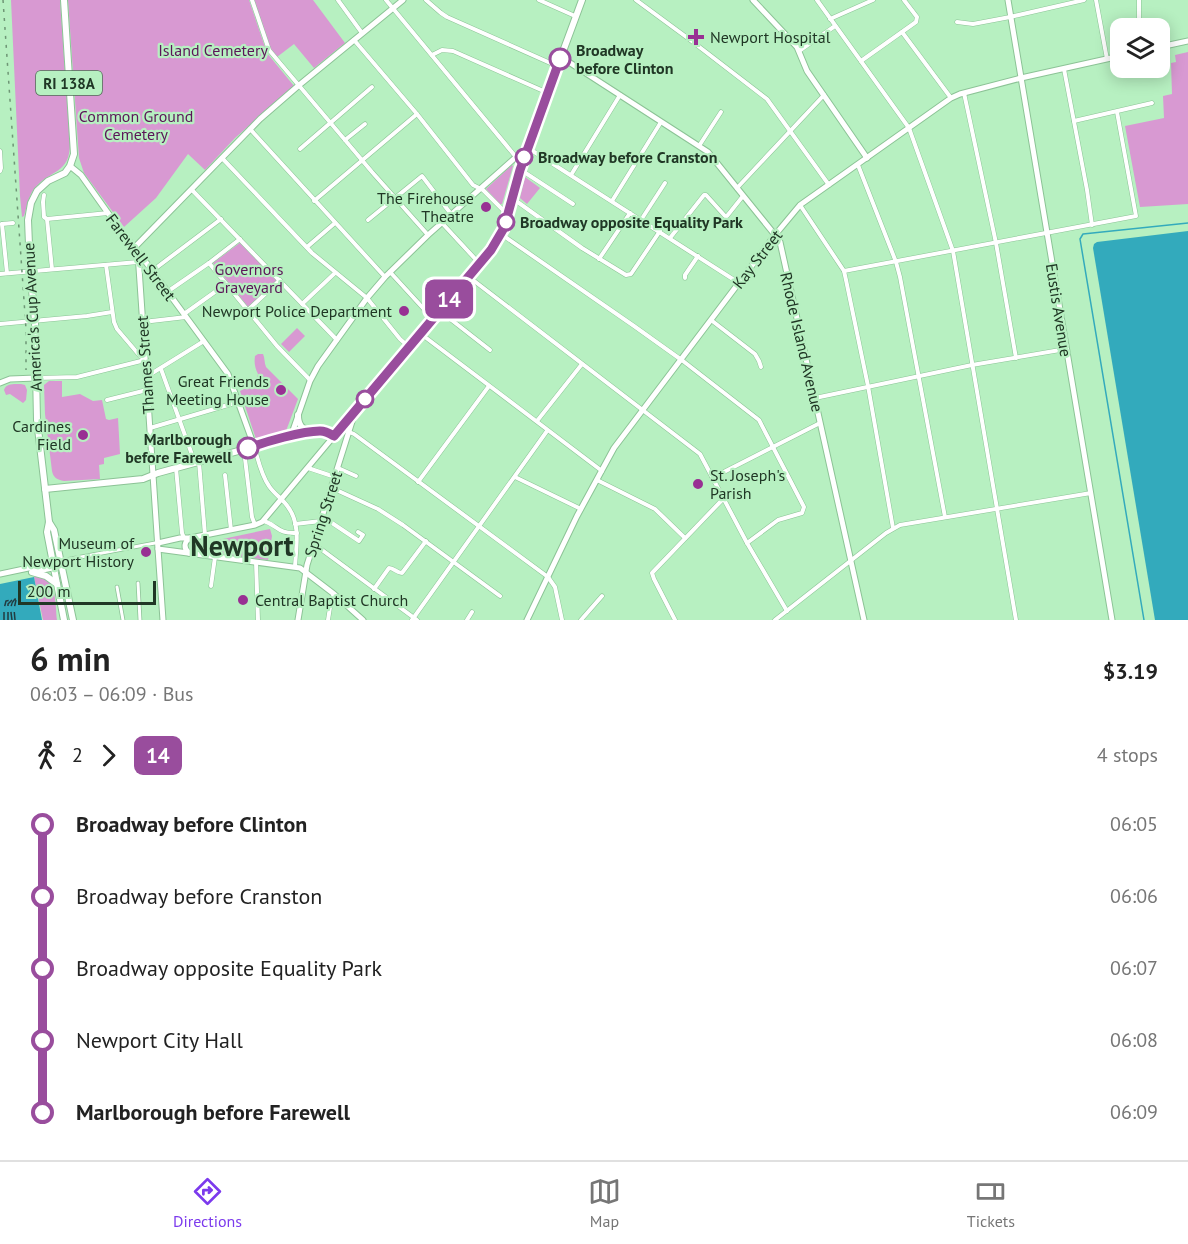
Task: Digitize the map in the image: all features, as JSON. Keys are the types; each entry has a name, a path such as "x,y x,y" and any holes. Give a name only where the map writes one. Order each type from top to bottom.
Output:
{"main road":[{"name":"RI 138A","path":"64,0 74,150 70,166"},
{"path":"45,489 143,479 291,436 324,431 334,436 409,347 431,317 440,310 479,264 501,234 520,170 520,158 528,147 582,0"},
{"name":"America's Cup Avenue","path":"64,620 46,532 49,522 38,438 35,321 27,220 37,191 65,173 70,166"},
{"path":"298,415 301,427 314,432"},
{"name":"America's Cup Avenue","path":"49,522 54,530 62,562 73,620"},
{"path":"32,572 48,576 58,585"}],"street":[{"path":"252,0 268,50 428,235"},
{"path":"338,0 362,34"},
{"path":"291,436 310,381 318,366 367,298 428,235 479,189 520,158 386,0"},
{"path":"136,250 250,129 298,86 403,0"},
{"path":"426,0 447,17 558,66"},
{"path":"539,0 576,16"},
{"path":"636,0 766,99 829,185"},
{"path":"753,0 797,47 807,71 867,158"},
{"path":"817,0 909,128 953,251 1016,620"},
{"path":"830,19 873,0"},
{"path":"861,61 917,20 904,0"},
{"name":"Eustis Avenue","path":"1008,0 1112,620"},
{"path":"957,22 973,24 1084,0"},
{"path":"1096,0 1107,59"},
{"path":"1139,0 1139,18"},
{"path":"798,52 835,26"},
{"path":"902,32 951,98"},
{"path":"354,40 473,185 483,190 508,215"},
{"path":"1170,45 1188,41"},
{"path":"432,55 442,50 453,51 548,93"},
{"name":"Rhode Island Avenue","path":"561,57 708,152 780,242 864,620"},
{"name":"Kay Street","path":"527,620 581,509 614,448 800,205 951,98 1021,78 1110,58"},
{"path":"1064,69 1092,225"},
{"path":"300,149 372,87"},
{"path":"964,93 996,243 1016,358"},
{"path":"571,174 620,95"},
{"path":"737,188 824,95"},
{"path":"1074,121 1152,103"},
{"path":"699,146 721,112"},
{"path":"843,271 1136,216 1117,112"},
{"path":"314,201 417,114"},
{"path":"612,201 661,122"},
{"path":"345,140 365,124"},
{"path":"250,129 385,277"},
{"path":"528,147 739,283"},
{"path":"0,151 0,171"},
{"path":"222,159 307,247 367,298 409,347"},
{"path":"858,165 896,262 904,294 945,517"},
{"name":"Farewell Street","path":"70,166 81,176 228,374 266,481 289,508 295,524 297,533 295,567"},
{"path":"520,170 573,204"},
{"path":"368,220 422,176 451,215"},
{"path":"641,220 665,183"},
{"path":"192,190 337,340"},
{"path":"44,195 44,217 47,219 52,269"},
{"path":"670,238 705,195 725,216 743,195"},
{"path":"512,198 599,259 629,275 660,231"},
{"path":"800,205 843,271 868,386 893,529"},
{"path":"47,219 108,213"},
{"path":"599,259 630,213"},
{"path":"152,271 221,219"},
{"path":"7,273 1,224 13,223"},
{"path":"307,247 335,223"},
{"path":"442,223 479,264"},
{"path":"501,234 680,359 759,420 804,507 802,513 778,520 747,543"},
{"path":"168,292 240,239"},
{"path":"685,278 698,256"},
{"path":"0,274 142,261"},
{"name":"Thames Street","path":"142,261 146,378 163,620"},
{"path":"209,263 247,311 310,381"},
{"path":"106,265 114,322 117,329 145,360"},
{"path":"390,272 431,317"},
{"path":"302,304 335,273"},
{"path":"468,277 700,454 786,611"},
{"path":"247,311 280,280"},
{"path":"143,322 185,316 226,284"},
{"path":"440,310 490,351"},
{"path":"0,324 112,312"},
{"path":"711,319 755,354 761,367"},
{"path":"420,333 602,471"},
{"path":"146,378 204,341"},
{"path":"815,398 972,365 1066,349"},
{"path":"0,383 10,379 77,377 145,360"},
{"path":"537,421 582,364"},
{"path":"161,369 197,462 205,535"},
{"path":"418,482 489,386"},
{"path":"107,400 147,390"},
{"path":"150,428 238,401"},
{"name":"Spring Street","path":"298,620 307,564 356,410"},
{"path":"712,478 820,423"},
{"path":"314,544 414,619 547,431"},
{"path":"349,432 548,577 555,587 562,620"},
{"path":"19,570 32,572 62,562 255,525 264,521 334,436"},
{"path":"244,450 252,517 255,525"},
{"path":"176,468 182,536 188,538"},
{"path":"308,468 335,477"},
{"path":"338,468 356,476"},
{"path":"225,475 231,530"},
{"path":"515,477 581,509"},
{"path":"597,480 655,509 685,538"},
{"path":"332,488 378,508 500,596"},
{"path":"774,620 893,529 909,523 1091,493"},
{"path":"675,620 652,573 723,499"},
{"path":"264,521 280,531 297,533"},
{"path":"295,524 329,521 359,541 363,535 358,532"},
{"path":"188,538 185,546 189,553"},
{"path":"374,589 389,568 402,573 426,542"},
{"path":"157,545 189,553 300,568 363,620"},
{"path":"211,586 215,556"},
{"path":"256,561 258,620"},
{"path":"0,573 53,566"},
{"path":"138,583 140,620"},
{"path":"117,586 123,620"},
{"path":"328,620 334,594"},
{"path":"581,620 602,596"},
{"path":"467,620 472,612"}],"green space":[{"path":"11,0 60,0 70,143 67,161 34,189 22,217 20,196"},
{"path":"68,0 249,0 267,53 294,86 235,138 205,170 188,154 156,198 124,227 84,173 79,158"},
{"path":"254,0 313,0 345,43 314,68 294,44 277,57 270,48"},
{"path":"1188,52 1188,204 1140,207 1125,126 1164,118 1163,96 1172,94 1171,63 1176,62 1175,55"},
{"path":"512,165 502,204 500,204 486,189"},
{"path":"525,177 540,188 527,204 520,198"},
{"name":"Governors Graveyard","path":"241,242 277,280 248,307 213,263"},
{"path":"297,328 305,336 289,352 281,344"},
{"path":"263,354 266,367 298,399 286,431 257,442 240,391 256,381 258,374 255,356"},
{"name":"Cardines Field","path":"49,381 62,381 62,397 80,394 93,401 102,400 106,419 118,418 120,454 104,458 104,464 99,465 100,479 64,481 53,475 45,414 44,385"},
{"path":"8,385 25,385 27,390 26,400 23,403 10,394 6,395 4,390"},
{"path":"270,529 272,536 268,560 193,549 194,545"},
{"path":"34,577 42,578 51,586 54,592 57,620 43,620"}],"water":[{"path":"1188,231 1188,620 1155,620 1093,248 1097,242"},
{"path":"34,577 42,620 0,620 0,584"}],"waterway":[{"path":"1144,620 1080,239 1083,234 1188,223"}],"ferry route":[{"path":"12,620 11,606 15,599"},
{"path":"4,620 6,601 16,599"},
{"path":"8,620 8,604 12,600"},
{"path":"15,620 16,600"}],"railway":[{"path":"3,0 26,329 26,370"}],"bus line":[{"name":"14","path":"248,448 318,431 334,436 491,250 504,228 520,170 560,59"}],"place":[{"name":"Newport Hospital","path":"696,37"},
{"name":"Broadway before Clinton","path":"560,59"},
{"name":"Broadway before Cranston","path":"524,157"},
{"name":"The Firehouse Theatre","path":"486,207"},
{"name":"Broadway opposite Equality Park","path":"506,222"},
{"name":"Newport Police Department","path":"404,311"},
{"name":"Great Friends Meeting House","path":"281,390"},
{"name":"Cardines Field","path":"83,435"},
{"name":"Marlborough before Farewell","path":"248,448"},
{"name":"St. Joseph's Parish","path":"698,484"},
{"name":"Museum of Newport History","path":"146,552"},
{"name":"Central Baptist Church","path":"243,600"}],"district":[{"name":"Newport","path":"242,545"}],"park label":[{"name":"Island Cemetery","path":"213,50"},
{"name":"Common Ground Cemetery","path":"136,125"}]}
